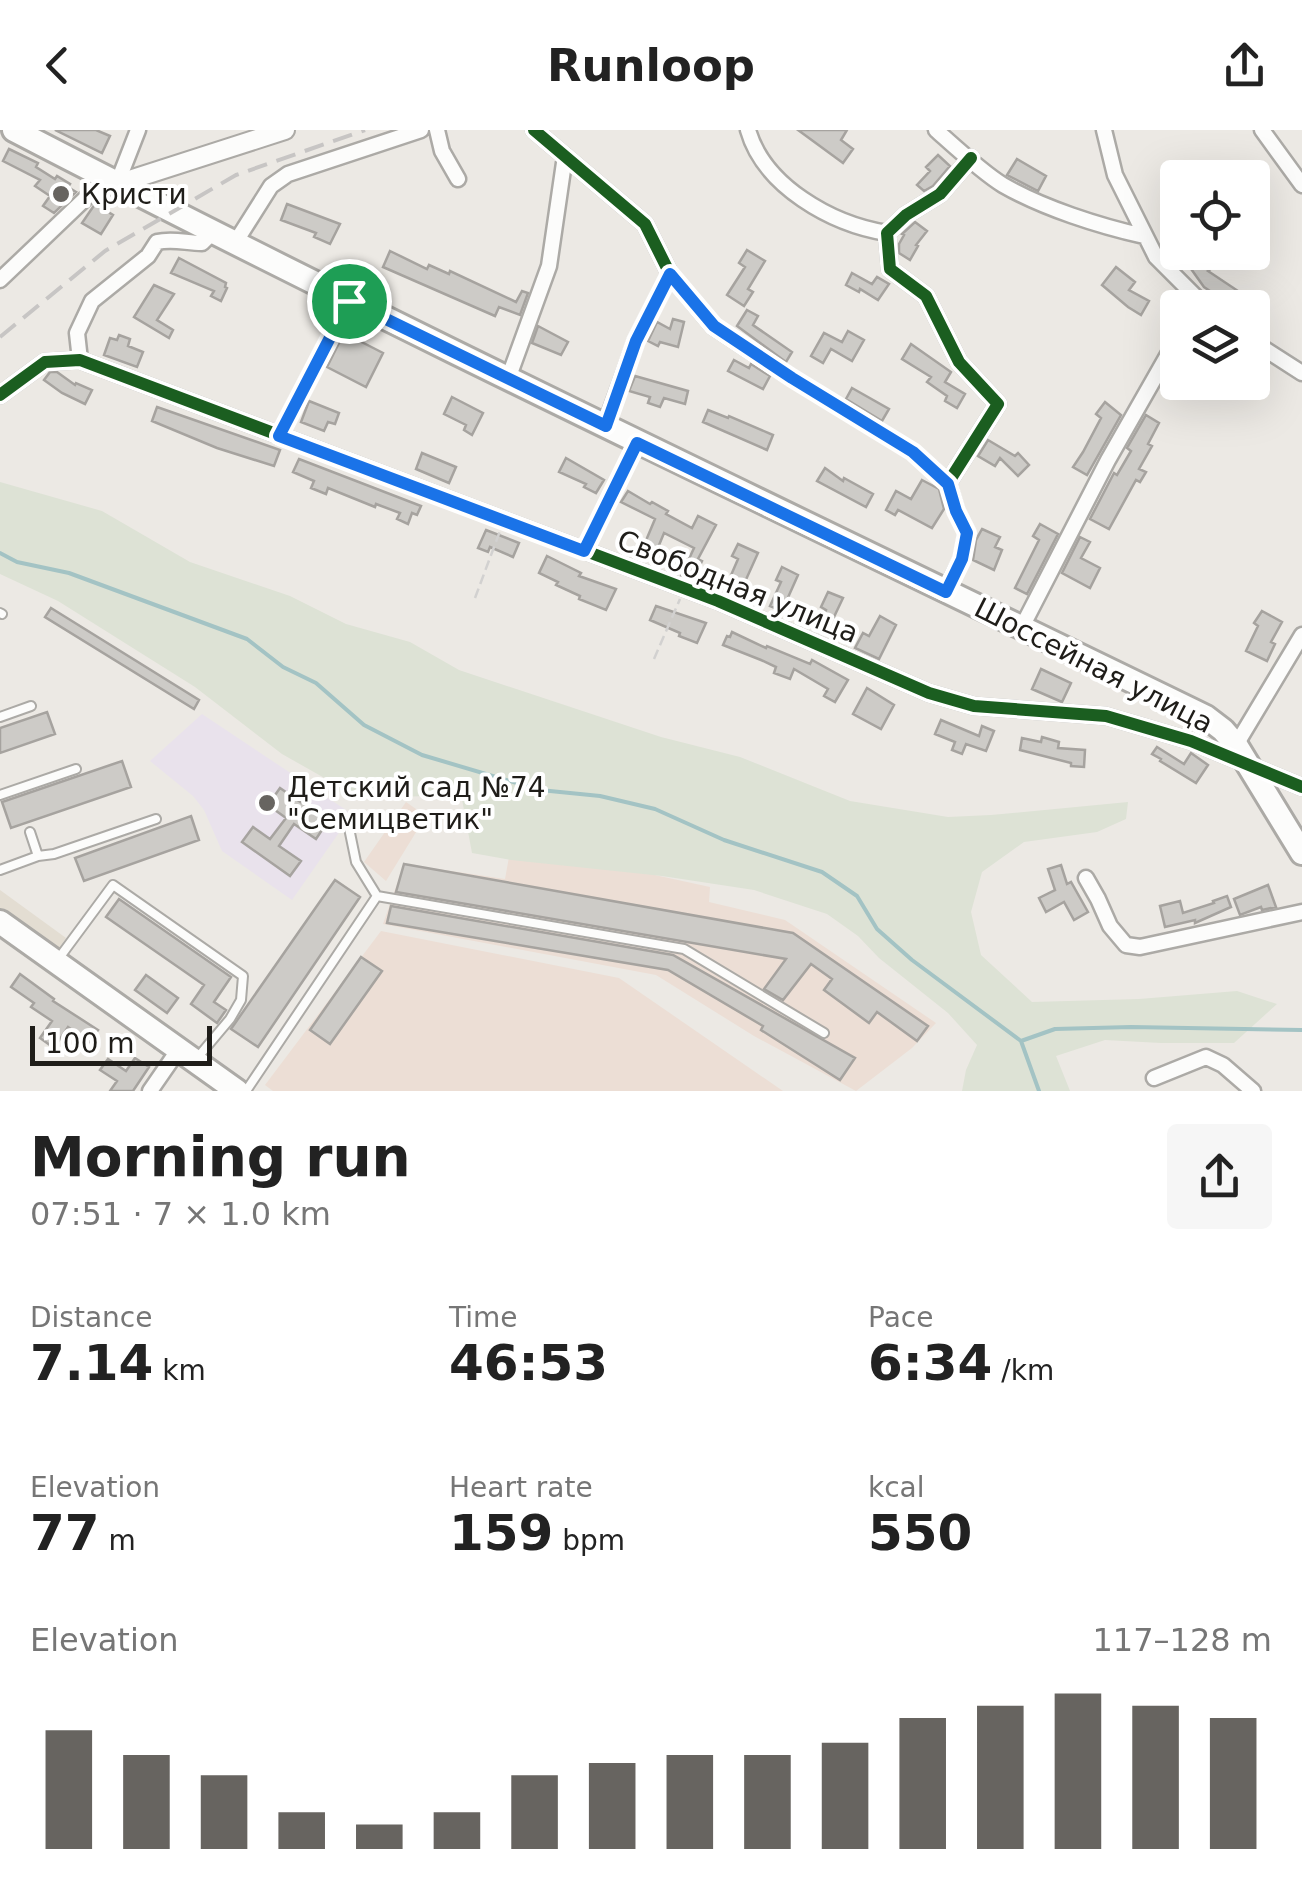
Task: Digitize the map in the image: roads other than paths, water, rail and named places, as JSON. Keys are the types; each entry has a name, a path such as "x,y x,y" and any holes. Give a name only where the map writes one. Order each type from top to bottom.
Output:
{"main road":[{"name":"Шоссейная улица","path":"14,130 637,443 1206,717 1223,730 1241,754"},
{"path":"1241,754 1302,853"},
{"path":"0,922 238,1091"}],"street":[{"path":"117,184 138,130"},
{"path":"0,280 89,195 285,130"},
{"path":"235,243 271,186 288,174 421,130"},
{"path":"438,130 442,151 458,179"},
{"path":"534,130 645,224 670,274 714,326 913,452 948,484 967,533 962,559 946,592"},
{"path":"748,130 752,146 772,174 810,203 844,221 887,233"},
{"path":"936,130 1002,184 1056,209 1144,236"},
{"path":"1104,130 1115,175 1144,236 1156,257 1186,290"},
{"path":"1262,130 1302,185"},
{"path":"508,379 549,266 565,156"},
{"path":"948,484 998,404 959,362 926,296 890,269 887,233 906,214 940,194 970,158"},
{"path":"0,395 45,362 80,360 77,333 92,301 148,256 158,242 171,239 202,243 213,232"},
{"path":"606,426 636,341 670,274"},
{"path":"279,436 349,301"},
{"path":"1270,353 1302,374"},
{"name":"Свободная улица","path":"80,360 685,589 929,693 974,706 1106,716 1241,754"},
{"path":"1022,627 1160,368"},
{"path":"1241,754 1302,636"},
{"name":"Шоссейная улица","path":"1241,754 1302,787"},
{"path":"1086,878 1110,926 1126,945 1140,946 1302,912"},
{"path":"150,1091 186,1055"},
{"path":"1154,1078 1206,1057 1252,1091"}],"lane":[{"path":"584,551 637,443"},
{"path":"0,717 31,706"},
{"path":"0,795 76,769"},
{"path":"0,870 156,819"},
{"path":"349,828 356,862 378,896 684,950 824,1033"},
{"path":"30,832 38,856"},
{"path":"56,962 113,885 243,976 236,1010 203,1053 186,1055"},
{"path":"246,1091 378,896"}],"waterway":[{"path":"0,553 17,562 69,573 247,639 283,667 316,683 364,725 422,755 540,790 600,796 655,809 724,840 822,872 857,896 877,929 912,960 1021,1041 1055,1029 1302,1030"},
{"path":"1021,1041 1039,1091"}],"railway":[{"path":"0,337 105,251 236,175 365,130"}],"place":[{"name":"Кристи","path":"61,194"},
{"name":"Детский сад №74 \"Семицветик\"","path":"267,803"}]}
